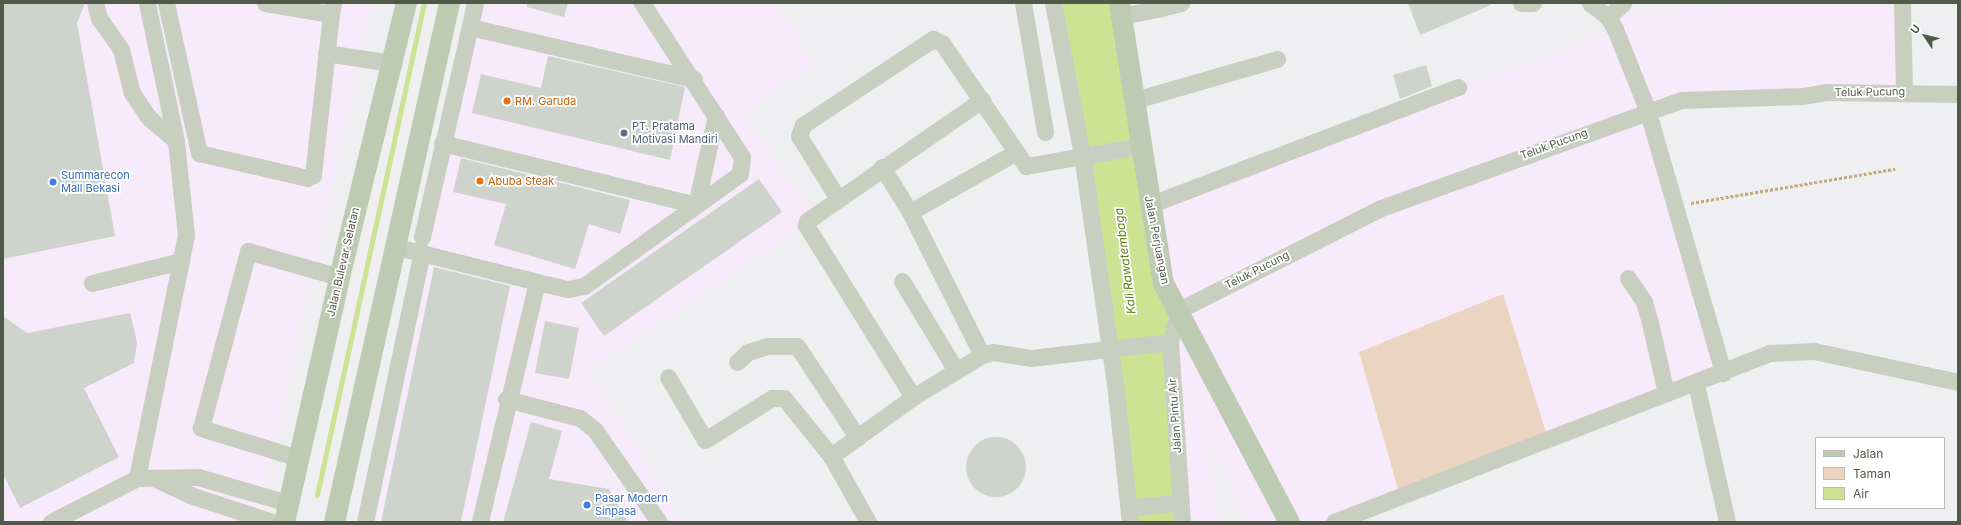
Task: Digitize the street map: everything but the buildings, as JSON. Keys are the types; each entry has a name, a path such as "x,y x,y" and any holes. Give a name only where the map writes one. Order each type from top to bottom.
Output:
{"main road":[{"name":"Jalan Bulevar Selatan","path":"286,513 339,277 406,3"},
{"path":"334,522 393,246 449,3"},
{"name":"Jalan Perjuangan","path":"1120,9 1135,100 1134,147 1149,205 1163,283 1289,522"}],"street":[{"path":"95,3 99,18 121,50 132,93 149,118 176,141"},
{"path":"145,478 186,235 176,141 147,3"},
{"path":"166,3 199,153 204,156 311,177 332,8 265,3"},
{"path":"365,522 442,144 475,3"},
{"path":"393,246 422,244 537,282 568,289 584,286 740,174 742,157 694,79 642,3"},
{"path":"1023,3 1045,132"},
{"path":"1053,3 1086,155 1132,513 1174,503"},
{"path":"1120,9 1181,3"},
{"path":"1521,3 1533,3"},
{"path":"1590,3 1608,16 1647,109 1673,206 1723,373"},
{"path":"1608,16 1623,3"},
{"path":"1902,3 1904,91"},
{"path":"470,27 694,79"},
{"path":"837,197 799,136 803,125 933,40 942,43 1016,152 1029,168 1086,155 1134,147"},
{"path":"326,53 391,63"},
{"path":"1135,100 1277,58"},
{"path":"1149,205 1458,87"},
{"name":"Teluk Pucung","path":"1178,310 1381,208 1647,109 1681,100 1904,91 1958,94"},
{"path":"913,397 806,225 810,217 837,197 982,100"},
{"path":"696,205 716,115"},
{"path":"442,144 696,205"},
{"path":"910,212 1016,152"},
{"path":"882,167 910,212 982,355"},
{"path":"298,458 201,428 248,251 339,277"},
{"path":"92,283 181,261"},
{"path":"1628,278 1644,302 1666,393"},
{"path":"902,281 955,369"},
{"path":"480,522 506,399 537,282"},
{"name":"Jalan Pintu Air","path":"1178,310 1170,342 1174,503 1182,522"},
{"path":"831,456 913,397 955,369 982,355 993,352 1031,358 1110,351 1170,342"},
{"path":"737,362 748,352 768,346 797,346 858,438"},
{"path":"1334,522 1666,393 1696,384 1770,353 1814,351 1958,382"},
{"path":"668,377 705,440 778,397 784,398 831,456 869,522"},
{"path":"1696,384 1727,522"},
{"path":"506,399 580,418 595,430 659,522"},
{"path":"51,522 69,518 145,478 198,477 286,513"},
{"path":"145,478 190,495 272,522"}],"path":[{"path":"1673,206 1895,169"}],"shaded area":[{"path":"3,3 373,3 258,522 3,522"},
{"path":"475,3 775,3 816,64 742,113 817,218 589,371 685,522 356,522"},
{"path":"1733,3 1902,3 1904,91 1647,109 1723,373 1334,522 1246,522 1203,425 1221,522 1182,522 1149,205 1615,29 1608,17"}],"green space":[{"path":"1503,294 1548,439 1400,496 1359,352"}],"water":[{"name":"Kali Rawatembaga","path":"1053,3 1119,3 1173,331 1182,522 1130,522"}],"waterway":[{"path":"317,495 424,3"}],"place":[{"name":"RM. Garuda","path":"507,101"},
{"name":"PT. Pratama Motivasi Mandiri","path":"624,133"},
{"name":"Abuba Steak","path":"480,181"},
{"name":"Summarecon Mall Bekasi","path":"53,182"},
{"name":"Pasar Modern Sinpasa","path":"587,505"}]}
